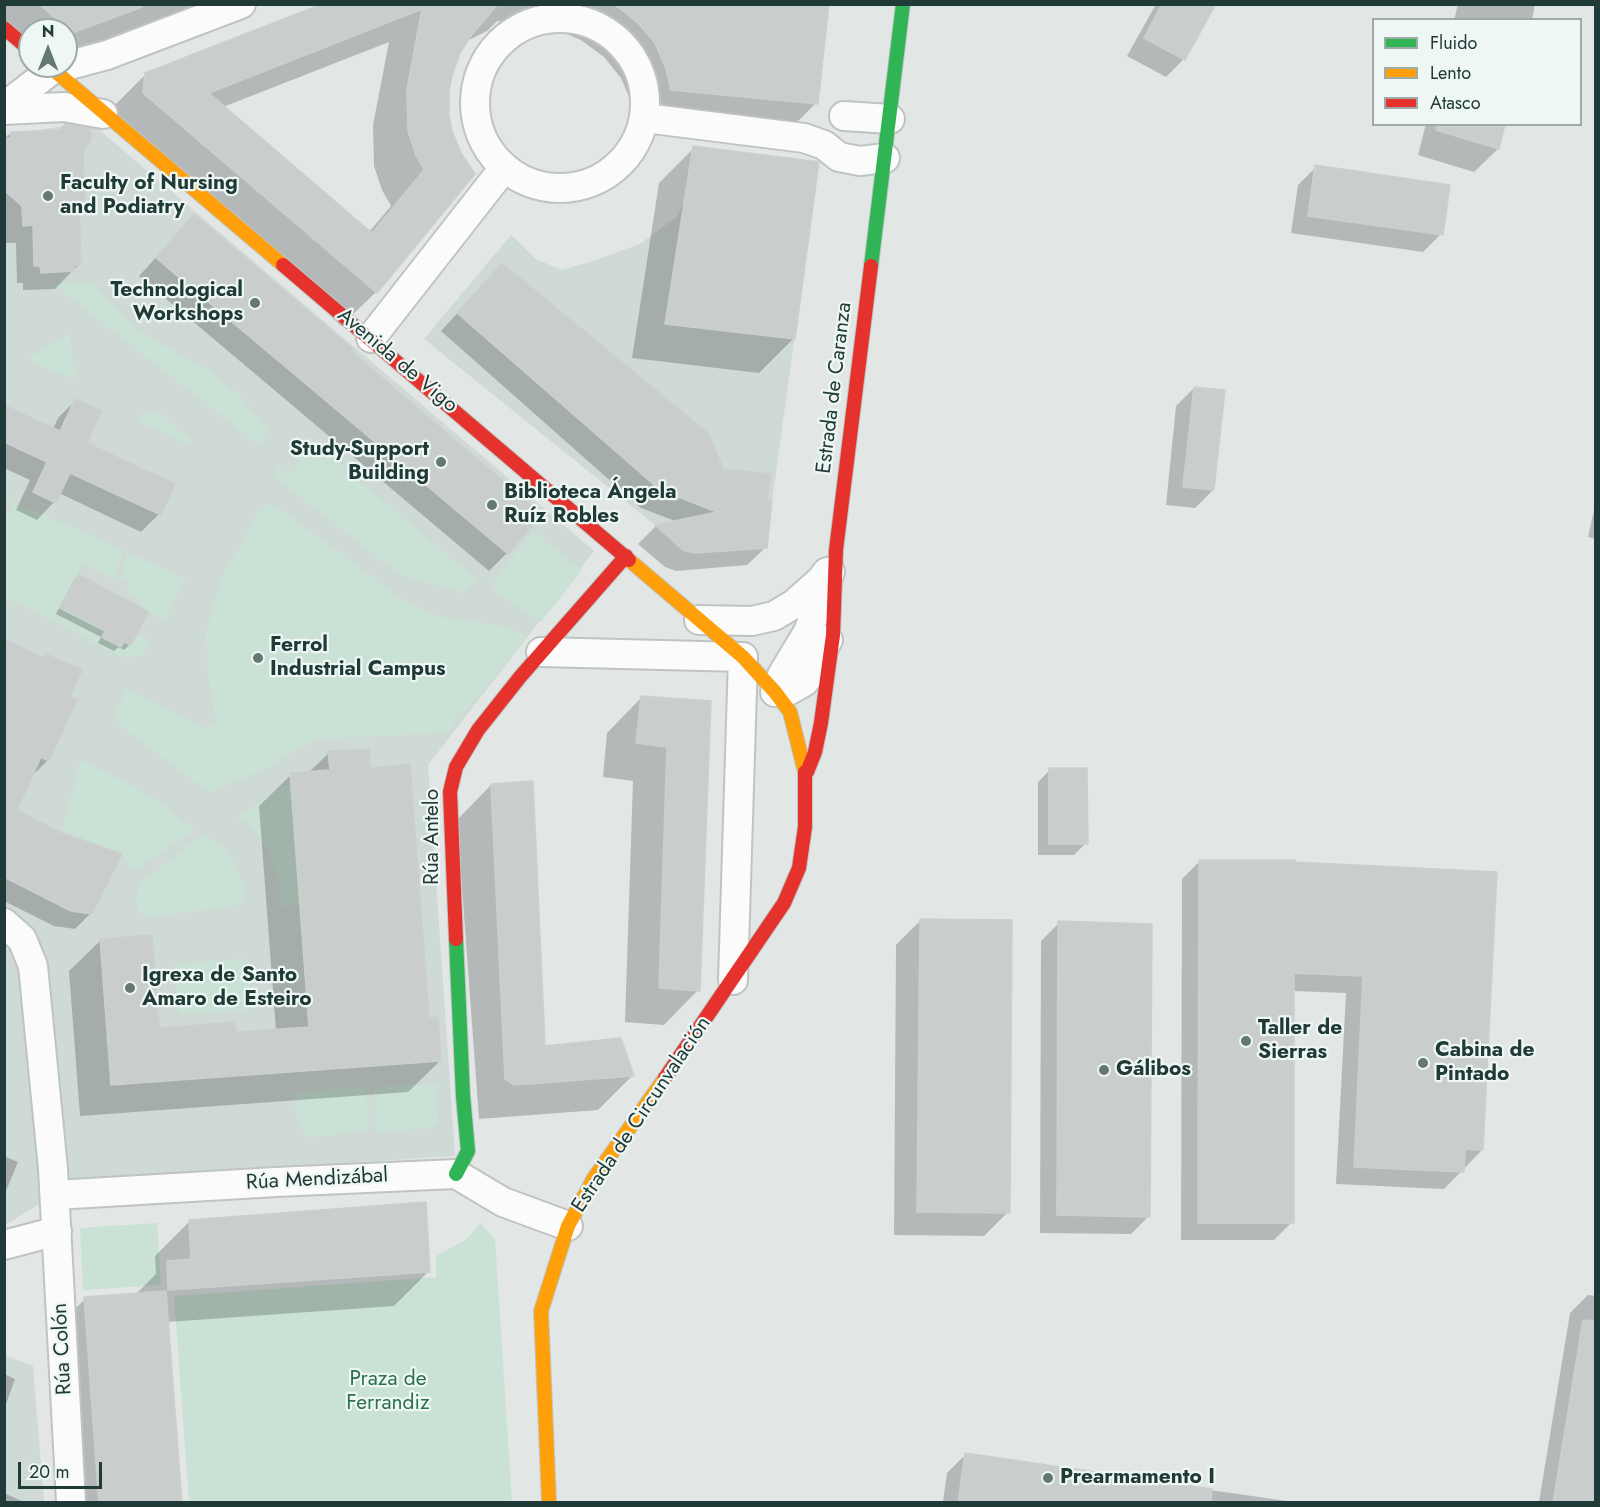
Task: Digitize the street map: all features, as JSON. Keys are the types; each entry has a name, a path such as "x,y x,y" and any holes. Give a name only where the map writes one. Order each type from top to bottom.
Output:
{"street":[{"path":"78,62 107,55 241,4"},
{"name":"Estrada de Caranza","path":"806,776 815,752 821,723 833,635 834,558 903,4"},
{"path":"547,12 600,27 622,44 637,66 645,92 645,118 636,143 621,163 600,179 576,187 550,188 526,182 504,168 486,147 476,121 475,93 483,67 499,44 521,27 547,12"},
{"path":"4,28 18,40"},
{"path":"4,104 43,78"},
{"name":"Avenida de Vigo","path":"69,78 103,114 371,338 743,657 776,692 790,712 806,776"},
{"path":"4,110 64,107 103,114"},
{"path":"844,116 890,119"},
{"path":"645,118 804,138 824,145 839,157 860,161 885,158"},
{"path":"371,338 504,168"},
{"name":"Rúa Antelo","path":"456,1174 468,1151 463,1096 450,792 456,767 478,730 541,652 626,556"},
{"path":"699,620 752,621 774,615 794,604 821,580 834,558"},
{"path":"833,635 826,642 811,674 804,682 788,691 776,692 782,675 808,632 834,558"},
{"path":"541,652 743,657 733,980"},
{"name":"Estrada de Circunvalación","path":"549,1503 541,1311 567,1226 594,1178 733,980 784,903 799,868 805,827 806,776"},
{"name":"Rúa Colón","path":"4,922 22,939 33,966 55,1195 71,1503"},
{"path":"456,1174 503,1202 567,1226"},
{"name":"Rúa Mendizábal","path":"55,1195 456,1174"},
{"path":"4,1245 57,1231"}],"shaded area":[{"name":"Ferrol Industrial Campus","path":"90,122 594,551 428,765 455,1156 78,1181 5,1225 5,135"},
{"path":"693,146 819,161 772,501 655,525 424,339 511,235 536,259 562,270 640,244 676,217 685,202"},
{"path":"4,1355 33,1366 44,1502 5,1502"}],"green space":[{"path":"93,282 133,326 206,368 239,396 268,428 259,445 53,284"},
{"path":"65,335 70,338 74,376 72,379 32,362 30,359"},
{"path":"157,411 192,441 192,444 187,445 136,420 137,417"},
{"path":"308,437 476,579 464,593 416,580 394,570 273,476 278,466 288,475 300,462 290,455"},
{"path":"14,502 123,550 115,580 82,564 61,608 105,631 102,637 131,645 138,635 152,641 141,656 123,658 5,597 4,521"},
{"path":"272,503 406,602 438,617 503,626 528,637 447,733 318,739 266,768 210,793 117,723 117,711 126,688 204,728 217,724 207,667 206,631 222,577 260,510"},
{"path":"533,532 582,570 541,622 495,592 493,581"},
{"path":"127,552 185,579 165,621 141,608 143,602 125,593 130,581 122,577"},
{"path":"81,760 138,789 172,811 194,830 132,872 125,857 62,829"},
{"path":"290,781 300,904 281,907 281,885 266,847 254,829 238,817"},
{"path":"204,833 224,849 233,860 245,889 243,900 233,907 147,917 138,912 136,899 139,884"},
{"path":"246,959 249,961 250,1008 184,1014 178,1012 174,967 177,963"},
{"path":"437,1084 438,1121 432,1128 376,1132 374,1087"},
{"path":"366,1087 368,1131 310,1137 302,1132 297,1121 294,1092"},
{"path":"157,1223 161,1285 83,1290 80,1228"},
{"name":"Praza de Ferrandiz","path":"480,1223 495,1239 512,1502 189,1502 174,1296 436,1277 436,1256 467,1239"}],"building":[{"path":"39,4 142,4 142,7 78,31 78,18 55,18"},
{"path":"322,4 498,4 470,37 460,53 449,91 452,131 461,153 475,174 377,293 143,93 145,73","holes":["422,9 407,89 408,131 424,170 372,233 209,93"]},
{"path":"614,4 829,4 818,104 671,90 666,69 655,43 638,23"},
{"path":"1162,4 1216,4 1185,60 1144,38"},
{"name":"Faculty of Nursing and Podiatry","path":"65,124 89,128 91,134 91,140 83,152 85,199 79,199 81,265 74,265 74,271 41,273 40,266 34,266 33,225 23,226 22,206 4,190 4,138 11,138 10,132 60,130"},
{"path":"1437,126 1505,126 1499,149 1436,130"},
{"path":"693,146 819,162 795,339 665,324"},
{"path":"1315,165 1450,185 1443,235 1308,216"},
{"path":"194,214 542,514 508,554 156,258"},
{"path":"502,263 709,434 723,469 771,474 767,502 772,501 767,548 694,553 683,550 655,525 717,512 660,490 457,313"},
{"path":"1194,387 1225,390 1214,490 1183,487"},
{"path":"75,399 102,411 87,443 175,484 161,515 70,473 56,503 33,492 47,462 4,442 4,405 60,431"},
{"path":"78,574 149,612 131,645 124,642 121,647 102,637 105,631 60,608"},
{"path":"4,639 44,658 46,654 82,670 70,696 77,700 49,761 41,757 17,810 61,833 122,854 92,914 71,911 4,877"},
{"path":"641,696 711,701 700,991 659,988 667,747 636,743"},
{"path":"369,749 370,768 410,764 429,1018 438,1017 441,1061 111,1085 100,939 152,935 159,1028 235,1022 236,1032 309,1027 290,773 330,770 328,751"},
{"path":"1049,768 1087,768 1088,844 1049,844"},
{"path":"533,781 545,1046 621,1038 634,1076 514,1085 505,1079 491,784"},
{"path":"1199,860 1295,860 1295,862 1497,872 1483,1150 1465,1149 1464,1172 1354,1167 1363,976 1294,973 1294,1223 1198,1223"},
{"path":"920,919 1012,920 1010,1213 917,1212"},
{"name":"Gálibos","path":"1058,921 1152,924 1150,1217 1057,1215"},
{"path":"426,1202 430,1272 168,1290 167,1261 191,1259 189,1220"},
{"path":"166,1291 182,1503 99,1503 84,1297"},
{"path":"1583,1320 1596,1321 1596,1503 1553,1503"},
{"name":"Prearmamento I","path":"965,1453 1212,1489 1211,1503 958,1503"}],"traffic: fast":[{"path":"871,266 903,4"},
{"path":"456,939 463,1096 468,1151 456,1174"}],"traffic: slow":[{"path":"63,78 283,265"},
{"path":"629,560 743,657 775,692 790,712 805,772"},
{"path":"549,1502 541,1311 568,1226 594,1178 665,1078"}],"traffic: jam":[{"path":"4,28 18,40"},
{"path":"283,265 629,560"},
{"path":"807,772 815,752 821,723 833,635 836,550 871,266"},
{"path":"456,939 450,792 456,767 478,730 520,677 626,556"},
{"path":"665,1078 784,903 799,868 805,827 805,772"}],"place":[{"name":"Faculty of Nursing and Podiatry","path":"48,196"},
{"name":"Technological Workshops","path":"255,303"},
{"name":"Study-Support Building","path":"441,462"},
{"name":"Biblioteca Ángela Ruíz Robles","path":"492,505"},
{"name":"Ferrol Industrial Campus","path":"258,658"},
{"name":"Igrexa de Santo Amaro de Esteiro","path":"130,988"},
{"name":"Taller de Sierras","path":"1246,1041"},
{"name":"Cabina de Pintado","path":"1423,1063"},
{"name":"Gálibos","path":"1104,1070"},
{"name":"Prearmamento I","path":"1048,1478"}]}
